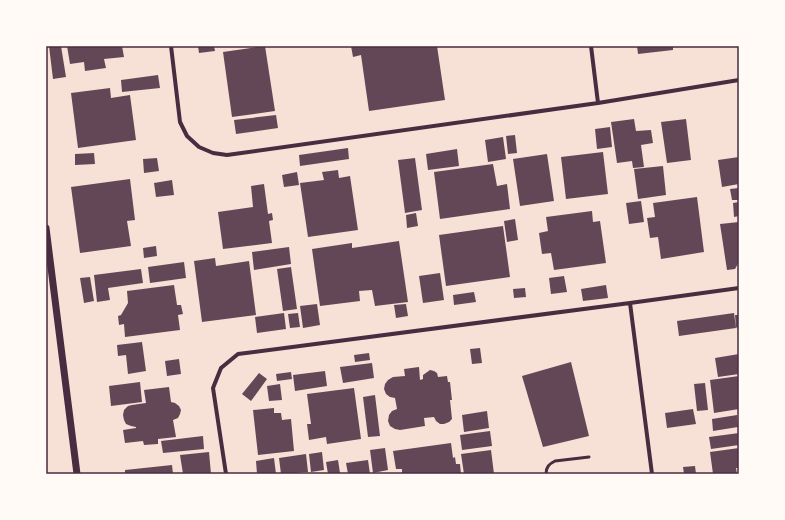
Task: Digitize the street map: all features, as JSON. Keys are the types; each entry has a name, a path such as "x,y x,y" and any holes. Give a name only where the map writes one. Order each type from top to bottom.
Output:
{"street":[{"path":"171,46 180,122 187,136 199,147 213,153 228,155 598,103 739,80"},
{"path":"591,46 598,103"},
{"path":"46,228 77,474"},
{"path":"226,474 213,388 221,368 238,354 739,288"},
{"path":"630,303 652,474"}],"lane":[{"path":"546,474 546,468 550,463 555,461 589,457"}],"building":[{"path":"49,46 61,46 66,77 53,79"},
{"path":"67,46 122,46 124,57 104,59 106,68 85,71 84,62 70,64"},
{"path":"198,46 214,46 215,51 199,53"},
{"path":"265,46 275,111 232,117 223,52"},
{"path":"351,46 437,46 445,100 369,111 361,55 353,57"},
{"path":"637,46 673,46 673,50 638,54"},
{"path":"158,75 160,88 122,92 121,80"},
{"path":"110,88 111,98 130,95 136,140 78,148 71,93"},
{"path":"276,115 278,128 236,134 234,120"},
{"path":"634,119 636,131 651,130 653,143 641,145 644,167 633,168 632,161 617,163 611,122"},
{"path":"686,119 691,160 667,163 661,122"},
{"path":"610,127 612,147 597,149 595,129"},
{"path":"515,135 517,153 508,154 506,136"},
{"path":"503,137 506,159 488,162 485,140"},
{"path":"348,148 349,159 300,166 299,155"},
{"path":"457,149 459,166 428,170 426,154"},
{"path":"603,152 608,194 566,199 561,157"},
{"path":"94,153 95,164 75,165 75,154"},
{"path":"547,154 554,201 520,206 513,159"},
{"path":"739,157 739,184 722,187 718,160"},
{"path":"157,158 159,171 144,173 143,159"},
{"path":"415,158 422,210 405,213 398,160"},
{"path":"493,164 497,186 507,184 510,209 440,219 434,172"},
{"path":"663,166 666,195 638,199 634,169"},
{"path":"338,170 339,178 350,176 358,230 308,237 300,183 324,180 322,172"},
{"path":"297,172 299,185 284,187 282,175"},
{"path":"130,179 135,220 127,221 131,246 80,253 71,187"},
{"path":"172,180 174,195 156,197 154,183"},
{"path":"264,184 268,214 272,213 273,220 269,221 272,243 223,249 218,212 253,207 251,186"},
{"path":"739,188 739,200 732,200 730,189"},
{"path":"697,197 704,252 661,259 658,237 650,238 647,218 655,217 653,203"},
{"path":"641,201 644,222 629,224 626,203"},
{"path":"739,202 739,216 734,217 733,203"},
{"path":"592,211 593,222 600,221 606,263 554,270 551,253 542,254 539,233 548,231 546,217"},
{"path":"416,213 418,226 407,228 406,215"},
{"path":"515,219 518,240 507,242 504,221"},
{"path":"739,222 739,262 735,269 727,270 720,224"},
{"path":"503,226 510,277 446,286 439,235"},
{"path":"399,241 408,302 375,306 372,290 359,291 360,301 320,306 312,249 352,243 352,248"},
{"path":"156,246 157,256 144,258 143,248"},
{"path":"289,247 291,264 254,270 252,252"},
{"path":"215,258 216,266 249,261 256,315 202,322 194,261"},
{"path":"184,262 186,278 150,283 148,267"},
{"path":"291,267 297,309 283,311 277,269"},
{"path":"141,269 143,283 108,288 110,300 97,302 94,275"},
{"path":"440,273 444,300 423,303 419,276"},
{"path":"564,276 567,292 551,294 549,278"},
{"path":"90,277 94,301 84,303 80,278"},
{"path":"174,285 177,305 181,305 183,314 178,315 180,330 125,337 124,324 119,325 118,316 121,315 128,303 127,291"},
{"path":"606,285 608,298 583,301 581,289"},
{"path":"525,288 526,297 514,298 513,289"},
{"path":"474,292 476,302 454,305 453,295"},
{"path":"317,304 320,325 303,328 300,306"},
{"path":"406,304 408,316 396,318 394,305"},
{"path":"284,313 286,329 257,333 255,317"},
{"path":"298,313 300,327 290,328 288,314"},
{"path":"734,313 736,328 679,336 677,321"},
{"path":"735,315 739,315 739,330 736,327"},
{"path":"142,342 146,371 128,374 126,355 118,356 117,345"},
{"path":"480,348 482,363 472,364 470,349"},
{"path":"369,353 370,360 355,362 354,355"},
{"path":"739,354 739,374 718,377 715,358"},
{"path":"179,359 181,374 167,376 165,361"},
{"path":"571,362 589,436 543,447 522,376"},
{"path":"372,363 374,378 343,383 340,367"},
{"path":"419,367 420,380 423,379 423,375 430,370 437,373 438,377 447,376 448,382 450,382 452,419 449,422 440,424 434,417 424,418 425,426 400,430 395,429 390,426 388,421 389,415 392,411 397,409 395,398 386,394 384,389 385,384 393,377 405,376 404,369"},
{"path":"325,371 327,386 295,391 293,375"},
{"path":"291,372 292,379 277,381 276,374"},
{"path":"259,373 267,379 251,401 242,394"},
{"path":"739,376 739,409 714,413 710,380"},
{"path":"140,382 142,402 111,406 109,386"},
{"path":"705,383 708,410 697,411 694,384"},
{"path":"280,384 282,400 269,401 267,386"},
{"path":"169,387 171,402 179,406 181,410 178,418 173,420 176,437 158,439 158,444 144,445 143,441 125,443 123,430 136,427 126,424 123,415 124,410 128,406 146,403 144,390"},
{"path":"354,388 361,439 327,444 326,437 309,440 307,424 311,424 307,394"},
{"path":"375,395 380,436 368,437 363,397"},
{"path":"274,408 274,413 281,413 282,420 291,419 294,451 258,455 253,410"},
{"path":"693,409 696,424 667,428 665,413"},
{"path":"487,411 489,428 464,432 462,415"},
{"path":"737,415 738,427 713,431 712,419"},
{"path":"490,431 492,446 462,450 460,435"},
{"path":"739,433 739,445 711,449 709,437"},
{"path":"203,436 204,449 163,453 161,441"},
{"path":"451,443 453,458 455,457 456,464 460,464 461,474 402,474 402,469 396,469 393,451"},
{"path":"385,448 388,470 373,473 370,450"},
{"path":"739,448 739,468 736,468 737,474 713,474 710,452"},
{"path":"491,450 494,474 464,474 461,454"},
{"path":"209,452 211,474 183,474 180,455"},
{"path":"322,452 324,470 311,472 309,454"},
{"path":"306,454 308,472 281,474 279,458"},
{"path":"274,458 276,474 257,474 256,461"},
{"path":"338,460 340,473 328,474 326,462"},
{"path":"368,460 370,474 348,474 346,463"},
{"path":"172,465 173,474 125,474 125,470"},
{"path":"695,466 696,474 684,474 683,467"}]}
